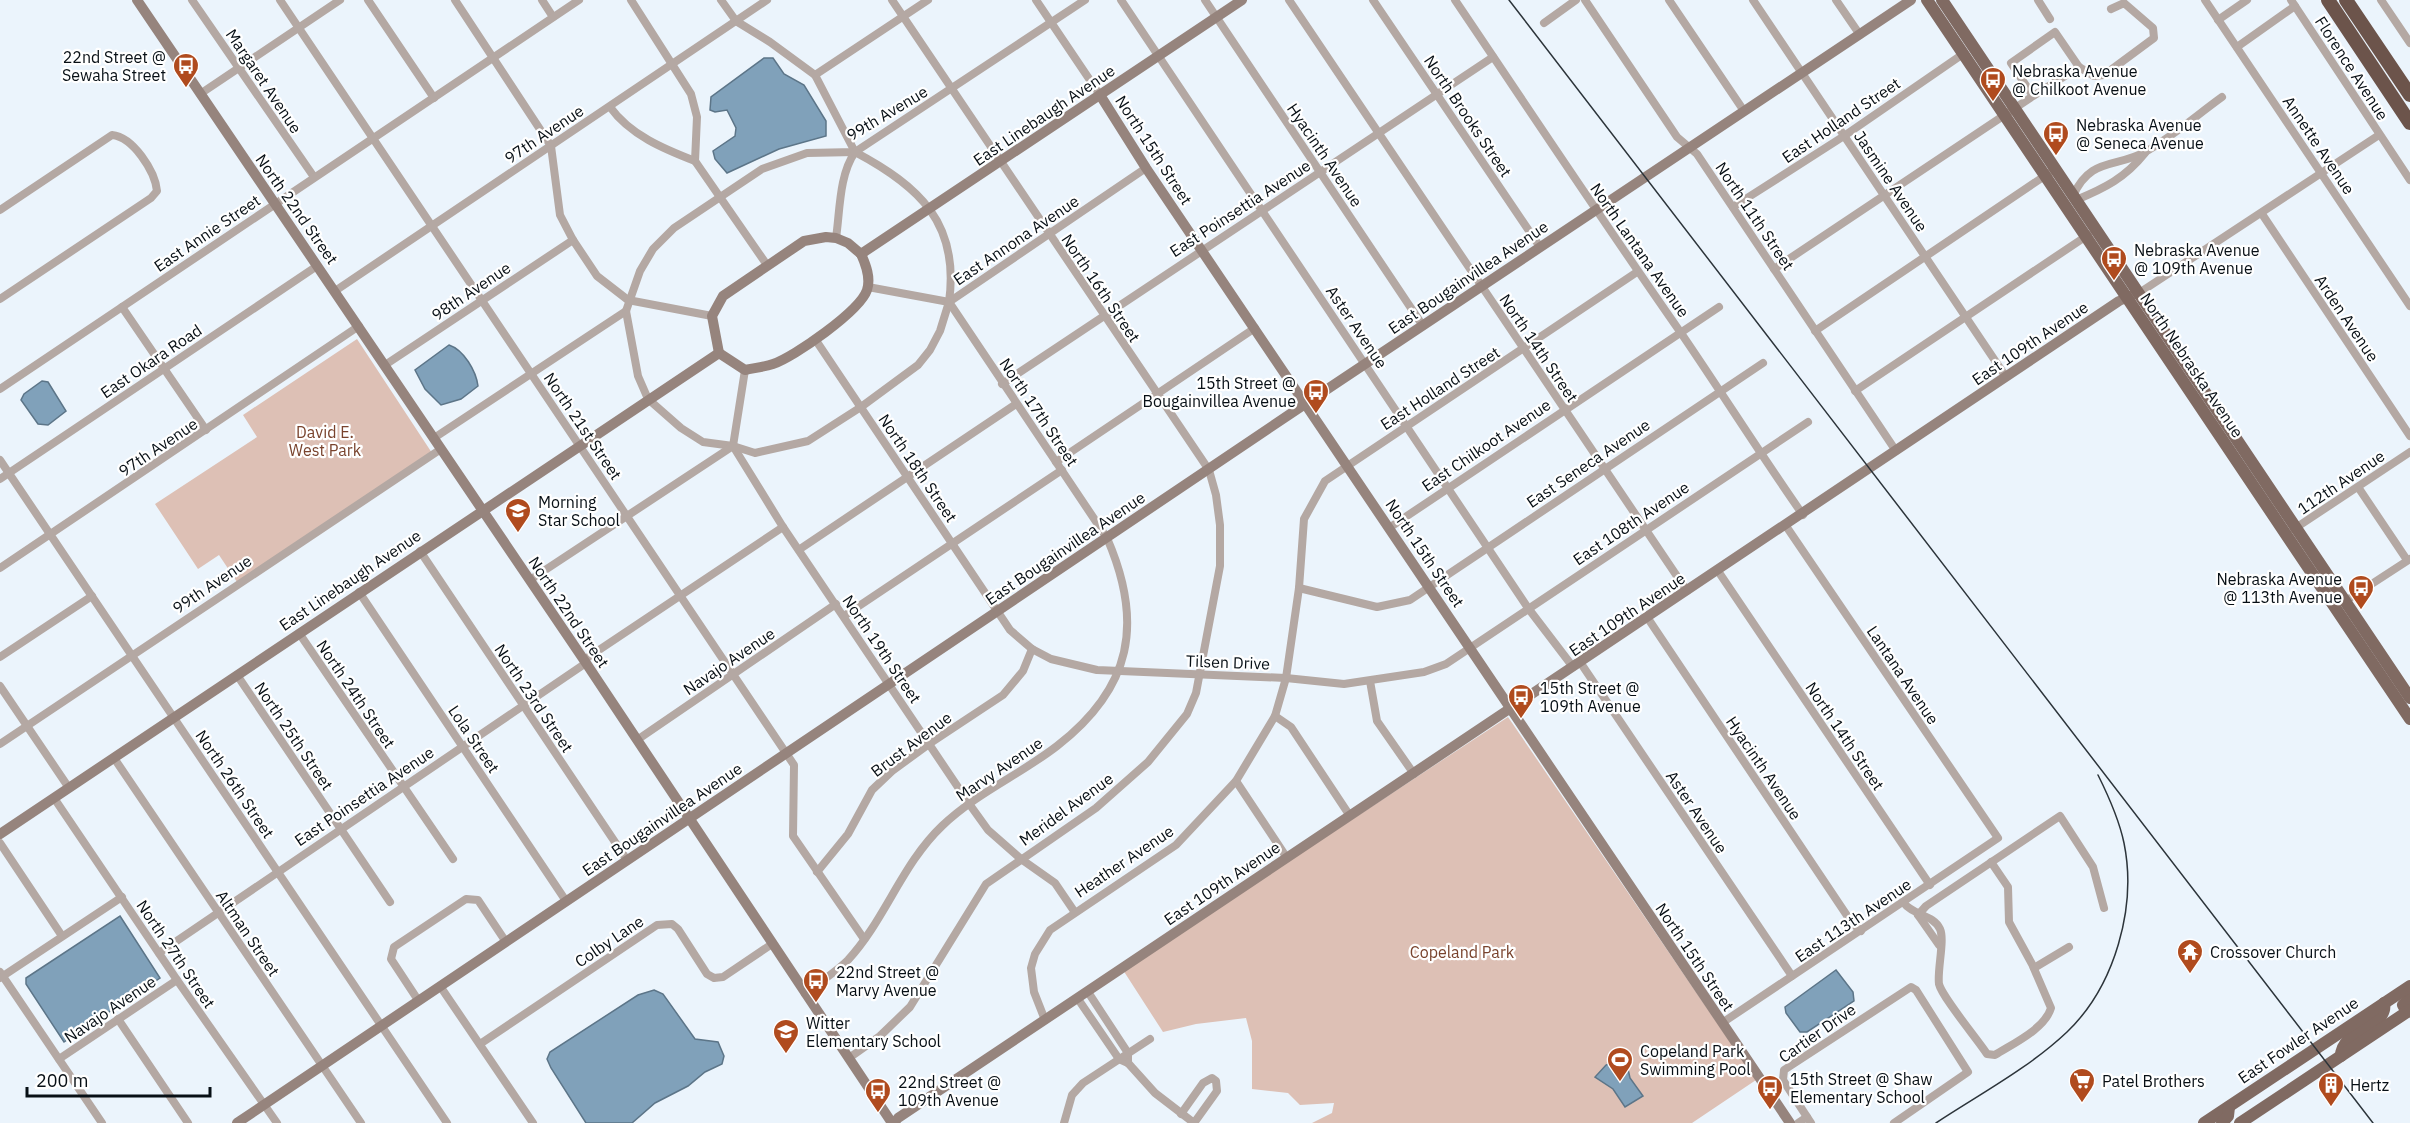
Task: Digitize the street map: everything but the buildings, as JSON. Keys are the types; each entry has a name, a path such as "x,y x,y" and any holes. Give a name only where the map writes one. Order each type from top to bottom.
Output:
{"highway":[{"path":"2328,0 2410,123"},
{"path":"2346,0 2410,95"}],"main road":[{"name":"North Nebraska Avenue","path":"1928,0 1963,54 2009,111 2407,701 2410,719"},
{"name":"North Nebraska Avenue","path":"1942,0 1991,74 2009,111"},
{"path":"1963,54 1972,56 1991,74"},
{"name":"North Nebraska Avenue","path":"2050,172 2075,198 2091,233"},
{"name":"East Fowler Avenue","path":"2204,1123 2410,986"},
{"path":"2240,1123 2409,1011 2403,1005 2410,998"},
{"path":"2341,1056 2346,1042 2381,1017 2385,1010 2384,1003"},
{"path":"2222,1123 2228,1116 2229,1107"}],"street":[{"name":"North 22nd Street","path":"137,0 386,365 893,1123"},
{"name":"Margaret Avenue","path":"192,0 314,177"},
{"name":"North 21st Street","path":"280,0 794,765 793,836 864,939"},
{"path":"200,94 340,0"},
{"path":"368,0 434,98"},
{"path":"455,0 551,146 560,215 573,240 597,276 628,300 712,316"},
{"path":"542,0 553,17"},
{"name":"East Annie Street","path":"0,389 579,0"},
{"path":"631,0 691,94 697,117 695,161"},
{"path":"721,0 736,21 770,42 815,75 855,152 898,176 918,192 932,209 943,231 948,255 952,279 949,302 868,287"},
{"name":"97th Avenue","path":"335,291 767,0"},
{"name":"North 16th Street","path":"892,0 1209,470"},
{"path":"815,75 928,0"},
{"name":"North 15th Street","path":"1036,0 1146,168 1790,1123"},
{"name":"99th Avenue","path":"626,311 640,271 654,249 674,228 719,196 762,169 785,159 807,153 855,152 1085,0"},
{"name":"Aster Avenue","path":"1121,0 1528,608 1577,665 1792,976"},
{"name":"Hyacinth Avenue","path":"1205,0 1423,326"},
{"name":"East Linebaugh Avenue","path":"861,254 932,209 1242,0"},
{"name":"North 14th Street","path":"1289,0 1522,350 1687,591"},
{"name":"North Brooks Street","path":"1373,0 1540,247"},
{"name":"North Lantana Avenue","path":"1455,0 1637,272 1681,333 1759,454 1803,515"},
{"path":"1544,23 1576,0"},
{"name":"North 11th Street","path":"1585,0 1677,137 1690,147 1733,207 1896,451"},
{"path":"1669,0 1744,111"},
{"name":"Jasmine Avenue","path":"1753,0 2006,377"},
{"path":"1836,0 1860,34"},
{"name":"East Bougainvillea Avenue","path":"237,1123 1305,404 1911,0"},
{"path":"2037,0 2050,19"},
{"name":"Annette Avenue","path":"2205,0 2410,306"},
{"path":"2218,20 2247,0"},
{"path":"2381,0 2410,43"},
{"path":"2033,96 2011,63 2055,32 2079,67 2094,76 2104,75 2154,38 2153,28 2130,6 2124,3 2111,9"},
{"path":"2237,47 2293,3"},
{"name":"Florence Avenue","path":"2293,3 2410,180"},
{"name":"East Holland Street","path":"1733,207 1844,136 1963,54"},
{"name":"East Poinsettia Avenue","path":"1002,384 1493,57"},
{"path":"1774,269 2009,111 2079,67"},
{"path":"2075,198 2115,183 2130,171 2145,152 2222,97"},
{"path":"610,107 620,120 651,142 695,161 767,265"},
{"path":"0,210 112,135 124,138 142,158 156,182 157,192 151,198 0,299"},
{"name":"East 109th Avenue","path":"893,1123 2006,377 2262,214 2379,135"},
{"path":"836,238 848,161 855,152"},
{"path":"2075,198 2085,177 2097,168 2145,152"},
{"name":"East Annona Avenue","path":"648,399 664,415 702,442 733,446 755,453 808,441 861,407 918,365 930,350 940,331 949,302 1146,168"},
{"path":"1815,331 2050,172"},
{"name":"Arden Avenue","path":"2262,214 2410,436"},
{"path":"1855,392 2091,233"},
{"path":"826,237 848,243 861,254 867,269 868,287 855,309 815,339 774,364 745,370 719,353 712,316 723,296 767,265 804,241 826,237"},
{"name":"98th Avenue","path":"386,365 573,240"},
{"name":"East Okara Road","path":"0,479 317,266"},
{"name":"East Holland Street","path":"1347,466 1637,272"},
{"name":"North 17th Street","path":"949,302 1107,538"},
{"path":"122,307 206,430"},
{"name":"East Chilkoot Avenue","path":"1389,528 1448,486 1719,307"},
{"path":"434,438 626,311 638,376 648,399"},
{"name":"97th Avenue","path":"0,568 359,326"},
{"path":"1056,462 1255,328"},
{"name":"North 18th Street","path":"815,339 998,612"},
{"name":"East Linebaugh Avenue","path":"0,834 719,353"},
{"name":"East Seneca Avenue","path":"1299,588 1377,607 1410,600 1603,468 1763,363"},
{"path":"530,580 733,446 745,370"},
{"path":"800,549 1016,404"},
{"name":"East 108th Avenue","path":"1470,648 1808,422"},
{"name":"North 19th Street","path":"733,446 783,527 988,830 1055,883 1074,911"},
{"name":"99th Avenue","path":"0,744 132,653 441,449"},
{"name":"112th Avenue","path":"2291,531 2410,452"},
{"name":"North 26th Street","path":"0,460 447,1123"},
{"name":"Heather Avenue","path":"1045,1020 1038,1005 1032,980 1035,954 1050,930 1074,911 1176,845 1236,782 1275,716 1286,678 1299,588 1304,519 1325,481 1347,466"},
{"path":"844,616 1062,470"},
{"name":"Meridel Avenue","path":"849,1058 880,1036 910,1007 975,897 986,884 1096,808 1148,762 1187,714 1196,693 1220,566 1220,525 1216,495 1209,470"},
{"path":"2344,609 2409,560 2358,487"},
{"name":"Lantana Avenue","path":"1786,526 1998,838"},
{"name":"East Poinsettia Avenue","path":"159,953 680,595 783,527"},
{"name":"Marvy Avenue","path":"805,994 848,959 864,939 923,847 942,825 1058,746 1087,719 1120,672 1127,633 1127,599 1119,567 1107,538"},
{"name":"North 23rd Street","path":"420,551 627,860"},
{"name":"North 14th Street","path":"1718,571 1930,885"},
{"name":"Lola Street","path":"359,592 566,901"},
{"path":"0,657 92,596"},
{"name":"Navajo Avenue","path":"637,740 836,604"},
{"name":"Tilsen Drive","path":"998,612 1010,630 1032,649 1068,664 1120,672 1286,678 1330,684 1370,681 1424,672 1446,664 1470,648"},
{"name":"Hyacinth Avenue","path":"1647,618 1852,923 1861,931"},
{"name":"North 24th Street","path":"298,633 453,859"},
{"name":"Brust Avenue","path":"817,872 848,834 872,790 892,771 929,744 1003,695 1023,671 1032,649"},
{"name":"North 25th Street","path":"237,675 390,902"},
{"path":"1370,681 1377,721 1414,774"},
{"path":"0,686 69,788"},
{"path":"1275,716 1291,727 1350,816"},
{"name":"Altman Street","path":"114,758 361,1123"},
{"path":"1236,782 1287,858"},
{"name":"North 27th Street","path":"54,798 177,981 277,1123"},
{"path":"1918,915 1926,906 2060,816 2093,867 2104,908"},
{"name":"East 113th Avenue","path":"1722,1023 1998,838"},
{"path":"0,843 62,936"},
{"path":"1903,902 1909,911 1937,925 1942,936 1939,945 1940,987 1991,1056 2027,1034 2049,1015 2050,1005 2034,968 2008,919 2008,887 1991,862"},
{"path":"102,1123 1,975 122,897"},
{"path":"418,1000 391,959 391,953 394,947 439,917 472,898 478,900 506,942"},
{"name":"Colby Lane","path":"480,1044 657,925 672,924 678,929 707,974 714,978 723,977 772,944"},
{"path":"2034,968 2069,947"},
{"name":"Navajo Avenue","path":"59,1059 177,981"},
{"path":"440,986 533,1123"},
{"name":"Cartier Drive","path":"1809,1120 1783,1080 1784,1070 1911,987 1916,990 1968,1072 1894,1123"},
{"path":"1088,992 1128,1053 1128,1063"},
{"path":"1078,999 1119,1059 1128,1063 1155,1093 1181,1114 1194,1123 1216,1091 1216,1081 1212,1078 1203,1083 1181,1114"},
{"path":"118,1019 188,1123"},
{"path":"1064,1123 1072,1095 1083,1083 1150,1039"},
{"path":"1798,1123 1809,1120"}],"green space":[{"name":"David E. West Park","path":"357,339 432,453 237,582 219,555 198,569 155,504 257,437 243,415"},
{"name":"Copeland Park","path":"1508,717 1756,1080 1692,1123 1312,1123 1332,1113 1334,1103 1300,1105 1288,1093 1252,1089 1252,1041 1246,1018 1196,1024 1163,1032 1123,970"}],"water":[{"path":"764,58 773,58 784,74 804,85 826,121 826,136 779,149 727,173 715,159 713,151 735,136 736,128 727,110 715,112 710,110 711,97"},
{"path":"449,345 460,351 468,362 475,374 478,386 461,399 441,405 425,389 415,370"},
{"path":"42,381 48,382 66,411 48,425 38,424 21,400 24,394"},
{"path":"120,916 160,978 64,1042 26,984 26,978"},
{"path":"1836,970 1853,992 1854,1001 1807,1032 1800,1032 1786,1013 1785,1007"},
{"path":"654,990 663,994 695,1039 718,1042 724,1056 722,1064 705,1072 688,1086 655,1103 632,1123 586,1123 551,1068 547,1059 550,1052 638,995"},
{"name":"Copeland Park Swimming Pool","path":"1625,1056 1630,1078 1643,1096 1625,1107 1613,1089 1595,1077 1606,1065"}],"railway":[{"path":"1509,0 2373,1123"},
{"path":"1936,1123 2020,1069 2067,1032 2084,1013 2110,969 2124,919 2127,868 2119,825 2098,775"}],"place":[{"name":"22nd Street @ Sewaha Street","path":"186,89"},
{"name":"Nebraska Avenue @ Chilkoot Avenue","path":"1993,103"},
{"name":"Nebraska Avenue @ Seneca Avenue","path":"2056,157"},
{"name":"Nebraska Avenue @ 109th Avenue","path":"2114,282"},
{"name":"15th Street @ Bougainvillea Avenue","path":"1316,415"},
{"name":"Morning Star School","path":"518,534"},
{"name":"Nebraska Avenue @ 113th Avenue","path":"2361,611"},
{"name":"15th Street @ 109th Avenue","path":"1521,720"},
{"name":"Crossover Church","path":"2190,975"},
{"name":"22nd Street @ Marvy Avenue","path":"816,1004"},
{"name":"Witter Elementary School","path":"786,1055"},
{"name":"Copeland Park Swimming Pool","path":"1620,1083"},
{"name":"Patel Brothers","path":"2082,1104"},
{"name":"Hertz","path":"2331,1108"},
{"name":"15th Street @ Shaw Elementary School","path":"1770,1111"},
{"name":"22nd Street @ 109th Avenue","path":"878,1114"}]}
